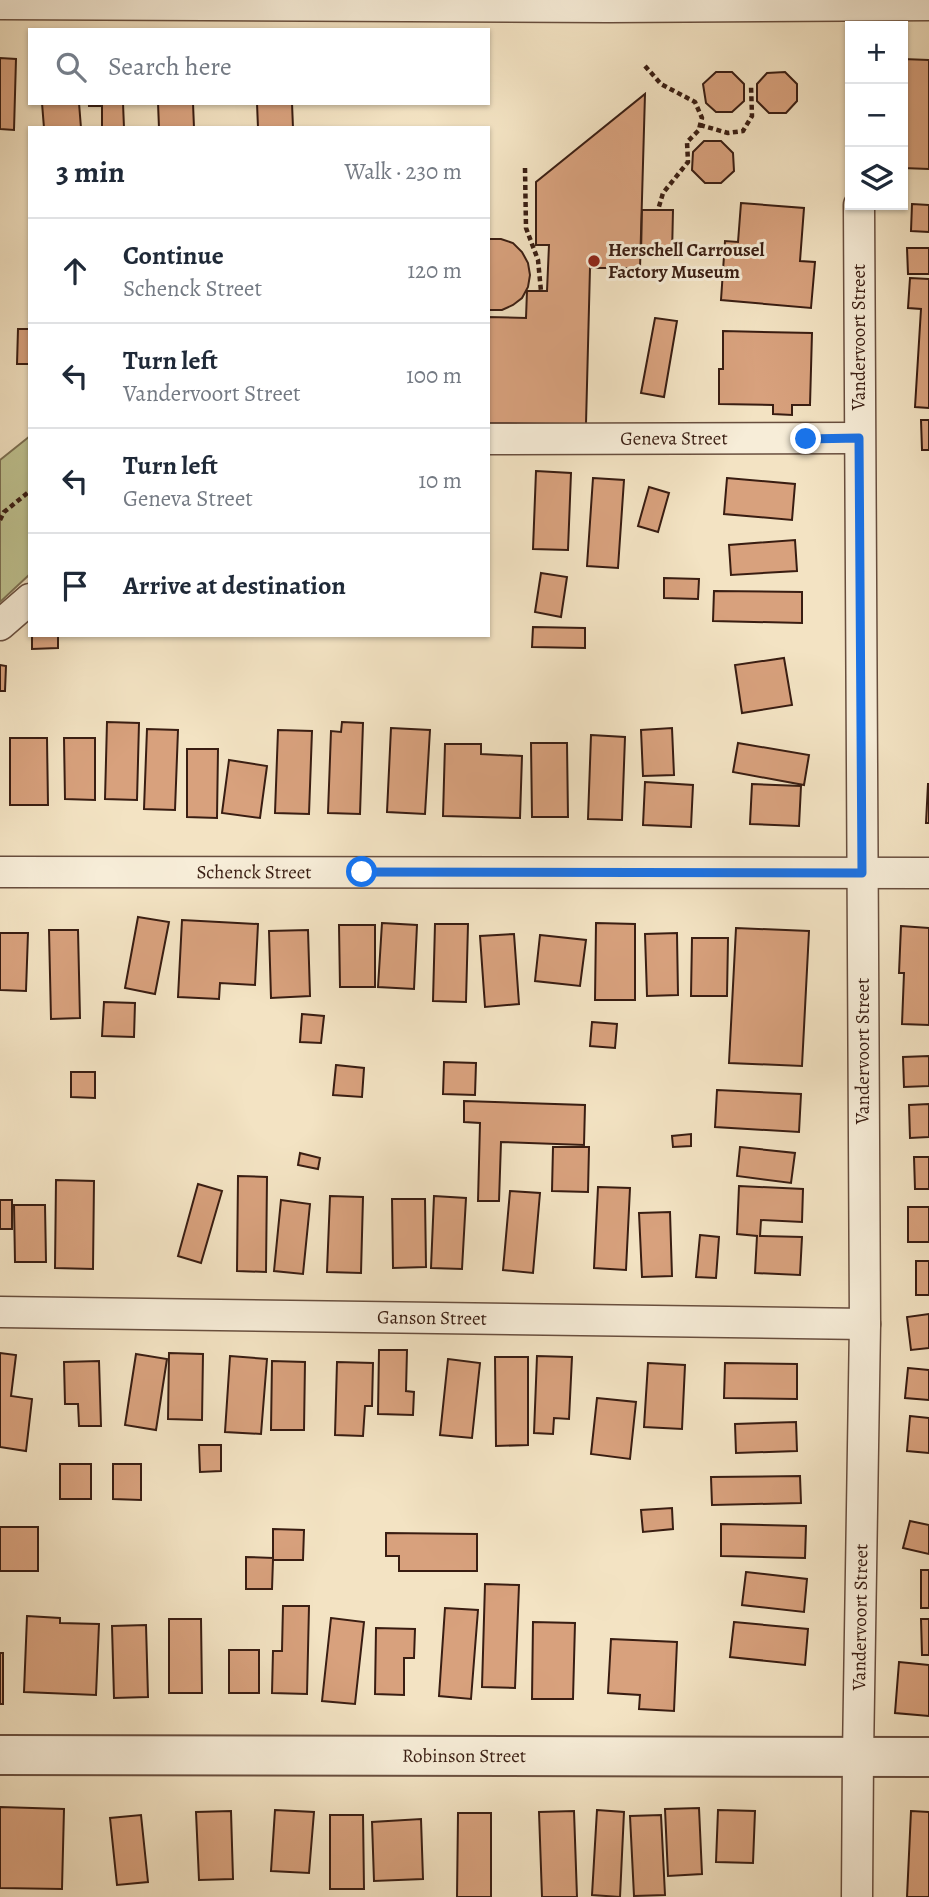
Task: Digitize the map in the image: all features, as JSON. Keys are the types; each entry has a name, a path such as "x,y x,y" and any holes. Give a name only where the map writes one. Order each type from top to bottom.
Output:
{"street":[{"path":"0,4 859,10 929,5"},
{"name":"Vandervoort Street","path":"857,1897 864,1324 859,210"},
{"name":"Geneva Street","path":"490,439 859,438"},
{"path":"0,625 28,601"},
{"name":"Schenck Street","path":"0,872 929,873"},
{"name":"Ganson Street","path":"0,1312 864,1324"},
{"name":"Robinson Street","path":"0,1755 929,1757"}],"path":[{"path":"645,66 661,84 695,102 702,118 699,130 687,142 688,162 663,194 658,210"},
{"path":"700,125 728,133 743,131 752,116 751,85"},
{"path":"525,168 526,228 538,260 541,291"},
{"path":"0,520 5,512 28,493"}],"green space":[{"path":"28,438 28,576 0,602 0,460"}],"building":[{"path":"0,58 16,59 14,130 0,129"},
{"path":"908,59 929,60 929,169 908,168"},
{"path":"716,72 732,72 744,84 744,101 732,112 716,112 706,103 703,84"},
{"path":"785,72 797,84 797,101 786,113 769,113 757,101 757,84 767,73"},
{"name":"Herschell Carrousel Factory Museum","path":"645,94 640,268 590,268 586,424 490,423 490,317 526,318 527,291 547,291 549,245 536,245 536,182"},
{"path":"42,105 79,105 81,126 44,126"},
{"path":"123,105 124,126 102,126 102,106 89,106"},
{"path":"158,105 193,105 194,126 159,126"},
{"path":"257,105 292,105 293,126 258,126"},
{"path":"704,141 721,141 733,153 734,171 721,183 705,183 692,170 693,152"},
{"path":"741,203 804,208 800,261 815,262 811,308 721,300 725,241 738,242"},
{"path":"912,204 929,205 929,232 911,231"},
{"path":"642,210 673,210 672,255 641,254"},
{"path":"490,239 513,243 528,263 528,287 522,298 502,310 490,310"},
{"path":"907,248 929,248 929,274 908,274"},
{"path":"910,278 929,279 929,408 915,407 921,309 908,308"},
{"path":"655,318 677,321 664,397 641,393"},
{"path":"18,329 28,329 28,364 17,364"},
{"path":"723,331 812,333 810,405 792,405 792,415 773,414 773,405 719,404"},
{"path":"921,420 929,420 929,450 922,450"},
{"path":"536,471 571,473 568,550 533,549"},
{"path":"593,478 624,480 618,568 587,566"},
{"path":"727,478 795,484 792,520 724,514"},
{"path":"649,487 669,493 658,532 638,526"},
{"path":"795,540 797,571 731,575 729,545"},
{"path":"541,573 567,577 561,617 535,612"},
{"path":"664,578 699,579 698,599 664,598"},
{"path":"714,591 802,592 802,623 713,621"},
{"path":"533,627 585,628 585,648 532,647"},
{"path":"32,637 58,637 58,648 32,649"},
{"path":"784,658 792,705 742,713 735,665"},
{"path":"0,665 6,666 5,691 0,691"},
{"path":"107,722 139,723 137,800 105,799"},
{"path":"342,722 363,723 360,814 328,813 331,731 341,732"},
{"path":"391,728 430,730 425,814 387,812"},
{"path":"672,728 674,775 643,776 641,730"},
{"path":"147,729 178,730 175,810 144,809"},
{"path":"278,730 312,731 309,814 275,813"},
{"path":"591,735 625,737 622,820 588,819"},
{"path":"10,738 47,738 48,805 10,805"},
{"path":"64,738 95,738 95,800 65,799"},
{"path":"531,743 567,743 568,817 532,817"},
{"path":"738,743 809,755 804,785 733,772"},
{"path":"445,744 481,744 481,754 522,756 520,818 443,816"},
{"path":"187,749 218,749 217,818 187,817"},
{"path":"229,760 267,766 260,818 222,813"},
{"path":"645,782 693,785 691,827 643,825"},
{"path":"752,784 801,786 799,826 750,824"},
{"path":"928,784 929,823 926,823"},
{"path":"138,917 169,922 155,994 125,988"},
{"path":"182,920 258,924 255,985 220,983 219,999 178,997"},
{"path":"382,923 417,925 414,989 378,987"},
{"path":"596,923 635,924 635,1000 595,1000"},
{"path":"435,924 468,924 466,1002 433,1001"},
{"path":"339,925 375,925 375,987 340,987"},
{"path":"901,926 929,928 929,1025 902,1024 904,973 899,973"},
{"path":"736,928 809,931 802,1066 729,1063"},
{"path":"49,930 78,930 80,1018 51,1019"},
{"path":"308,930 310,996 271,998 269,931"},
{"path":"0,933 28,933 26,991 0,990"},
{"path":"677,933 678,995 647,996 645,934"},
{"path":"514,934 519,1004 485,1007 480,936"},
{"path":"540,935 586,940 580,986 535,981"},
{"path":"692,938 728,938 727,996 691,996"},
{"path":"104,1002 135,1003 134,1037 102,1036"},
{"path":"302,1014 324,1016 321,1043 300,1042"},
{"path":"592,1022 617,1024 615,1048 590,1046"},
{"path":"929,1056 929,1086 904,1087 903,1057"},
{"path":"444,1062 476,1063 475,1095 443,1094"},
{"path":"336,1065 364,1068 362,1097 333,1095"},
{"path":"71,1072 95,1072 95,1098 71,1097"},
{"path":"717,1090 801,1094 799,1132 715,1127"},
{"path":"464,1101 585,1105 584,1145 501,1142 499,1201 478,1201 480,1123 464,1122"},
{"path":"929,1104 929,1137 910,1138 909,1105"},
{"path":"691,1134 691,1146 673,1147 672,1136"},
{"path":"553,1147 589,1147 588,1192 552,1191"},
{"path":"740,1147 795,1153 791,1183 737,1176"},
{"path":"300,1153 320,1158 318,1169 298,1165"},
{"path":"914,1157 929,1157 929,1189 915,1189"},
{"path":"238,1176 267,1177 266,1272 237,1271"},
{"path":"56,1180 94,1181 93,1269 55,1268"},
{"path":"198,1184 222,1191 201,1263 178,1256"},
{"path":"739,1186 803,1189 802,1222 761,1220 760,1236 802,1237 800,1275 755,1273 757,1236 737,1234"},
{"path":"598,1187 630,1188 626,1270 594,1268"},
{"path":"510,1191 540,1193 533,1273 503,1270"},
{"path":"330,1196 363,1197 361,1273 327,1272"},
{"path":"434,1196 466,1198 462,1269 431,1268"},
{"path":"392,1199 425,1199 426,1267 393,1268"},
{"path":"0,1200 12,1200 12,1229 0,1229"},
{"path":"281,1200 310,1204 303,1274 274,1271"},
{"path":"14,1205 45,1205 46,1262 15,1262"},
{"path":"908,1207 929,1207 929,1242 908,1242"},
{"path":"670,1212 672,1276 642,1277 639,1213"},
{"path":"700,1235 719,1237 716,1278 696,1277"},
{"path":"916,1261 929,1261 929,1295 916,1295"},
{"path":"929,1314 929,1348 911,1350 907,1317"},
{"path":"379,1350 407,1350 406,1391 414,1392 413,1415 378,1414"},
{"path":"0,1353 16,1355 11,1396 32,1399 26,1451 0,1447"},
{"path":"169,1353 203,1354 202,1420 168,1419"},
{"path":"136,1354 167,1359 156,1430 125,1425"},
{"path":"230,1356 267,1359 261,1434 225,1432"},
{"path":"537,1356 572,1357 569,1419 554,1418 553,1434 534,1433"},
{"path":"495,1357 528,1357 528,1445 496,1446"},
{"path":"448,1359 480,1363 472,1438 440,1435"},
{"path":"99,1361 101,1426 79,1426 78,1404 65,1404 64,1362"},
{"path":"272,1361 305,1362 304,1430 271,1430"},
{"path":"337,1362 373,1363 372,1406 365,1406 363,1436 335,1435"},
{"path":"648,1363 685,1365 682,1429 644,1427"},
{"path":"725,1363 797,1364 797,1399 724,1398"},
{"path":"908,1368 929,1370 929,1400 905,1398"},
{"path":"597,1398 636,1402 630,1459 591,1454"},
{"path":"910,1416 929,1418 929,1453 907,1451"},
{"path":"796,1422 797,1451 736,1453 735,1424"},
{"path":"199,1445 221,1445 221,1471 200,1472"},
{"path":"60,1464 91,1464 91,1499 60,1499"},
{"path":"113,1464 141,1464 141,1500 113,1499"},
{"path":"800,1476 801,1503 712,1505 711,1477"},
{"path":"672,1508 673,1529 643,1532 641,1510"},
{"path":"910,1521 929,1525 929,1554 903,1548"},
{"path":"721,1524 806,1526 805,1558 721,1556"},
{"path":"0,1527 38,1527 38,1571 0,1571"},
{"path":"273,1529 304,1530 303,1560 273,1560 272,1589 246,1589 246,1557 273,1558"},
{"path":"386,1533 477,1534 477,1571 399,1571 399,1556 386,1556"},
{"path":"921,1570 929,1570 929,1608 921,1608"},
{"path":"746,1572 807,1579 804,1612 742,1605"},
{"path":"485,1584 519,1585 515,1688 482,1687"},
{"path":"283,1606 309,1606 307,1694 272,1693 273,1651 282,1651"},
{"path":"445,1608 478,1610 471,1699 439,1696"},
{"path":"27,1616 60,1618 60,1623 99,1624 96,1695 24,1692"},
{"path":"331,1618 364,1622 355,1704 322,1701"},
{"path":"169,1619 201,1619 202,1693 169,1693"},
{"path":"921,1619 929,1619 929,1655 922,1655"},
{"path":"533,1622 575,1623 573,1699 532,1699"},
{"path":"734,1622 808,1629 805,1665 730,1657"},
{"path":"146,1625 148,1697 114,1698 112,1626"},
{"path":"376,1628 415,1629 414,1658 404,1658 404,1695 375,1694"},
{"path":"611,1639 677,1642 674,1711 639,1709 640,1695 608,1693"},
{"path":"229,1650 259,1650 259,1693 229,1693"},
{"path":"0,1653 3,1653 3,1704 0,1704"},
{"path":"899,1662 929,1665 929,1716 895,1713"},
{"path":"0,1807 64,1809 62,1889 0,1888"},
{"path":"699,1808 702,1874 668,1876 665,1809"},
{"path":"275,1810 314,1812 309,1873 271,1871"},
{"path":"597,1810 624,1812 620,1897 592,1895"},
{"path":"718,1810 755,1811 753,1863 716,1862"},
{"path":"231,1811 233,1879 199,1880 196,1812"},
{"path":"574,1811 577,1897 542,1897 539,1812"},
{"path":"911,1811 929,1812 929,1897 907,1897"},
{"path":"458,1813 491,1813 491,1897 457,1897"},
{"path":"141,1815 148,1882 117,1885 110,1818"},
{"path":"330,1815 363,1815 364,1889 330,1889"},
{"path":"661,1815 665,1895 634,1896 630,1816"},
{"path":"421,1819 423,1879 374,1881 372,1822"}],"place":[{"name":"Herschell Carrousel Factory Museum","path":"594,261"}],"route":[{"path":"362,872 862,873 859,438 806,439"}]}
